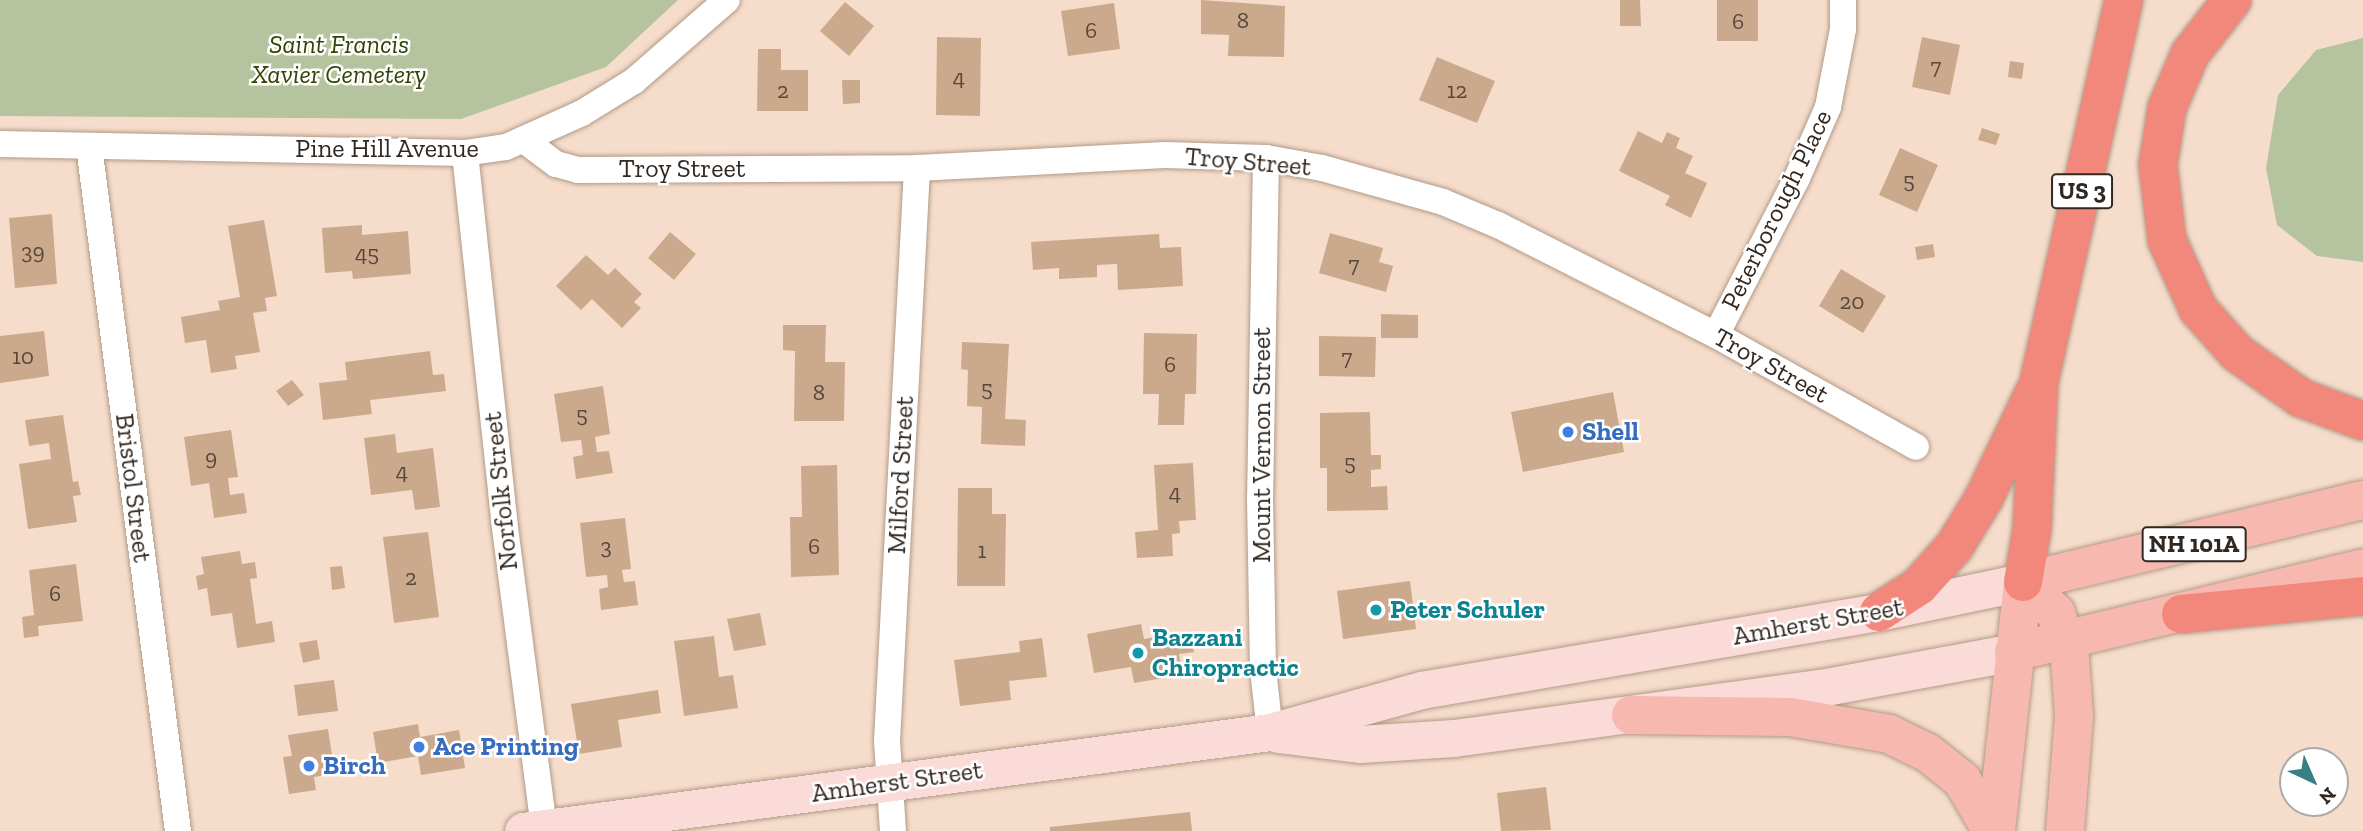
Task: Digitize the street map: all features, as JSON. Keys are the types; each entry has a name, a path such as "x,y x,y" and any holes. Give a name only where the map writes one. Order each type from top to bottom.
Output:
{"highway":[{"name":"US 3","path":"2023,582 2032,529 2039,382 2124,0"},
{"path":"2232,0 2190,54 2167,108 2158,165 2167,240 2198,309 2237,353 2301,398 2363,421"},
{"path":"1879,612 1919,586 1954,547 1984,498 2039,382"},
{"path":"2182,614 2363,596"}],"main road":[{"name":"Amherst Street","path":"534,830 1270,732 1421,690 1879,612 2023,582 2363,500"},
{"name":"Amherst Street","path":"1270,732 1329,743 1391,743 1631,715 1877,678 2014,652 2182,614 2363,568"},
{"path":"2023,582 2056,613 2066,641 2074,716 2065,831"},
{"name":"US 3","path":"1994,831 2023,582"},
{"path":"1631,715 1790,717 1889,734 1928,753 1962,780 1994,831"}],"street":[{"name":"Pine Hill Avenue","path":"0,144 465,153 524,140 582,113 634,81 727,0"},
{"name":"Peterborough Place","path":"1716,335 1797,178 1828,107 1843,29 1843,0"},
{"name":"Troy Street","path":"524,140 556,164 578,170 917,168 1165,155 1266,158 1322,168 1443,202 1716,335 1916,447"},
{"name":"Bristol Street","path":"89,146 178,831"},
{"name":"Norfolk Street","path":"465,153 534,830"},
{"name":"Mount Vernon Street","path":"1266,158 1259,498 1263,669 1270,732"},
{"name":"Milford Street","path":"893,831 887,783 917,168"}],"green space":[{"name":"Saint Francis Xavier Cemetery","path":"0,0 678,0 606,67 461,119 0,116"},
{"path":"2363,38 2363,262 2317,256 2277,225 2266,168 2278,95 2316,50"}],"building":[{"path":"1201,0 1285,6 1284,57 1228,56 1229,35 1201,34"},
{"path":"1620,0 1640,0 1641,26 1620,26"},
{"path":"1717,0 1758,0 1758,41 1717,41"},
{"path":"845,2 874,26 849,56 820,31"},
{"path":"1114,3 1120,49 1068,56 1061,11"},
{"path":"937,37 981,38 980,116 936,115"},
{"path":"1922,37 1960,45 1950,95 1912,87"},
{"path":"758,49 781,49 781,70 808,70 808,111 757,111"},
{"path":"1437,57 1495,81 1477,123 1419,100"},
{"path":"2010,61 2024,63 2022,79 2008,77"},
{"path":"842,80 860,80 860,103 843,104"},
{"path":"1982,128 2000,134 1996,145 1978,140"},
{"path":"1638,131 1662,143 1667,132 1680,138 1676,148 1693,156 1685,173 1707,183 1691,218 1665,205 1670,196 1619,171"},
{"path":"1900,148 1938,165 1917,212 1879,195"},
{"path":"52,214 57,284 15,288 9,218"},
{"path":"264,220 277,296 265,298 267,311 253,313 260,352 235,356 237,369 211,373 206,340 185,343 181,317 220,310 218,301 240,297 228,226"},
{"path":"362,225 362,235 408,231 411,274 353,279 352,271 325,273 322,228"},
{"path":"670,232 696,254 674,280 648,258"},
{"path":"1330,233 1383,248 1379,262 1393,266 1386,292 1319,273"},
{"path":"1159,234 1160,248 1181,247 1183,286 1118,290 1117,264 1097,265 1097,277 1059,279 1059,268 1033,270 1031,242"},
{"path":"1933,244 1935,257 1917,260 1915,247"},
{"path":"586,255 608,275 615,268 642,294 634,302 641,308 622,328 592,299 581,310 556,286"},
{"path":"1841,269 1886,296 1863,333 1819,306"},
{"path":"1381,314 1418,315 1418,338 1381,338"},
{"path":"783,325 826,325 825,362 845,362 844,421 794,421 795,351 783,350"},
{"path":"44,331 49,376 0,383 0,336"},
{"path":"1144,333 1197,334 1196,394 1185,394 1184,425 1158,425 1159,394 1143,394"},
{"path":"1319,336 1376,337 1375,377 1319,376"},
{"path":"962,342 1009,344 1005,419 1026,420 1025,446 981,444 982,407 967,406 968,370 961,369"},
{"path":"430,351 433,375 444,374 446,391 370,400 372,414 323,420 319,383 347,380 345,362"},
{"path":"292,380 304,395 288,406 276,391"},
{"path":"603,386 610,434 595,437 597,452 609,451 613,473 576,479 573,457 583,455 581,440 561,442 554,394"},
{"name":"Shell","path":"1613,392 1624,452 1523,472 1511,412"},
{"path":"1370,412 1371,455 1381,455 1381,469 1371,470 1371,487 1387,486 1388,510 1327,511 1327,468 1320,468 1320,413"},
{"path":"63,415 73,482 78,481 81,495 73,496 77,522 28,529 19,464 51,459 49,443 29,446 25,420"},
{"path":"231,430 238,477 228,478 230,495 244,493 247,513 214,518 209,483 191,486 184,437"},
{"path":"395,434 397,453 433,448 440,507 415,510 412,490 371,495 364,438"},
{"path":"1193,463 1196,520 1179,521 1180,533 1172,534 1173,556 1137,558 1135,532 1158,530 1154,465"},
{"path":"837,465 839,575 791,577 790,517 802,517 801,466"},
{"path":"958,488 992,488 992,514 1006,514 1005,586 957,586"},
{"path":"625,518 631,569 622,570 624,582 635,581 638,605 601,610 599,589 608,587 607,575 586,577 580,523"},
{"path":"428,532 439,617 394,623 383,537"},
{"path":"240,551 242,564 255,562 257,578 250,579 256,624 272,621 275,642 237,648 232,613 211,616 207,588 198,590 196,576 204,574 201,557"},
{"path":"76,564 83,621 38,626 39,636 24,638 22,617 34,615 29,570"},
{"path":"342,566 345,588 332,590 330,567"},
{"name":"Peter Schuler","path":"1410,581 1416,629 1343,639 1337,591"},
{"path":"760,613 766,645 734,651 727,619"},
{"name":"Bazzani Chiropractic","path":"1141,624 1144,639 1191,631 1194,652 1179,654 1182,675 1134,683 1131,667 1094,673 1087,634"},
{"path":"714,636 719,677 733,675 738,708 684,716 674,641"},
{"path":"1042,638 1047,677 1009,681 1011,700 960,706 954,660 1020,652 1019,641"},
{"path":"317,640 320,659 303,663 299,643"},
{"path":"334,680 338,711 298,716 294,685"},
{"path":"658,690 661,713 618,720 622,747 579,754 571,704"},
{"name":"Ace Printing","path":"418,724 420,737 459,730 465,768 421,775 418,756 378,763 373,732"},
{"name":"Birch","path":"328,729 335,774 314,777 316,790 289,794 283,757 292,756 288,735"},
{"path":"1546,787 1551,830 1501,831 1497,793"},
{"path":"1190,812 1192,831 1050,831 1050,827"}],"place":[{"name":"Shell","path":"1568,432"},
{"name":"Peter Schuler","path":"1376,610"},
{"name":"Bazzani Chiropractic","path":"1138,653"},
{"name":"Ace Printing","path":"419,747"},
{"name":"Birch","path":"309,766"}]}
